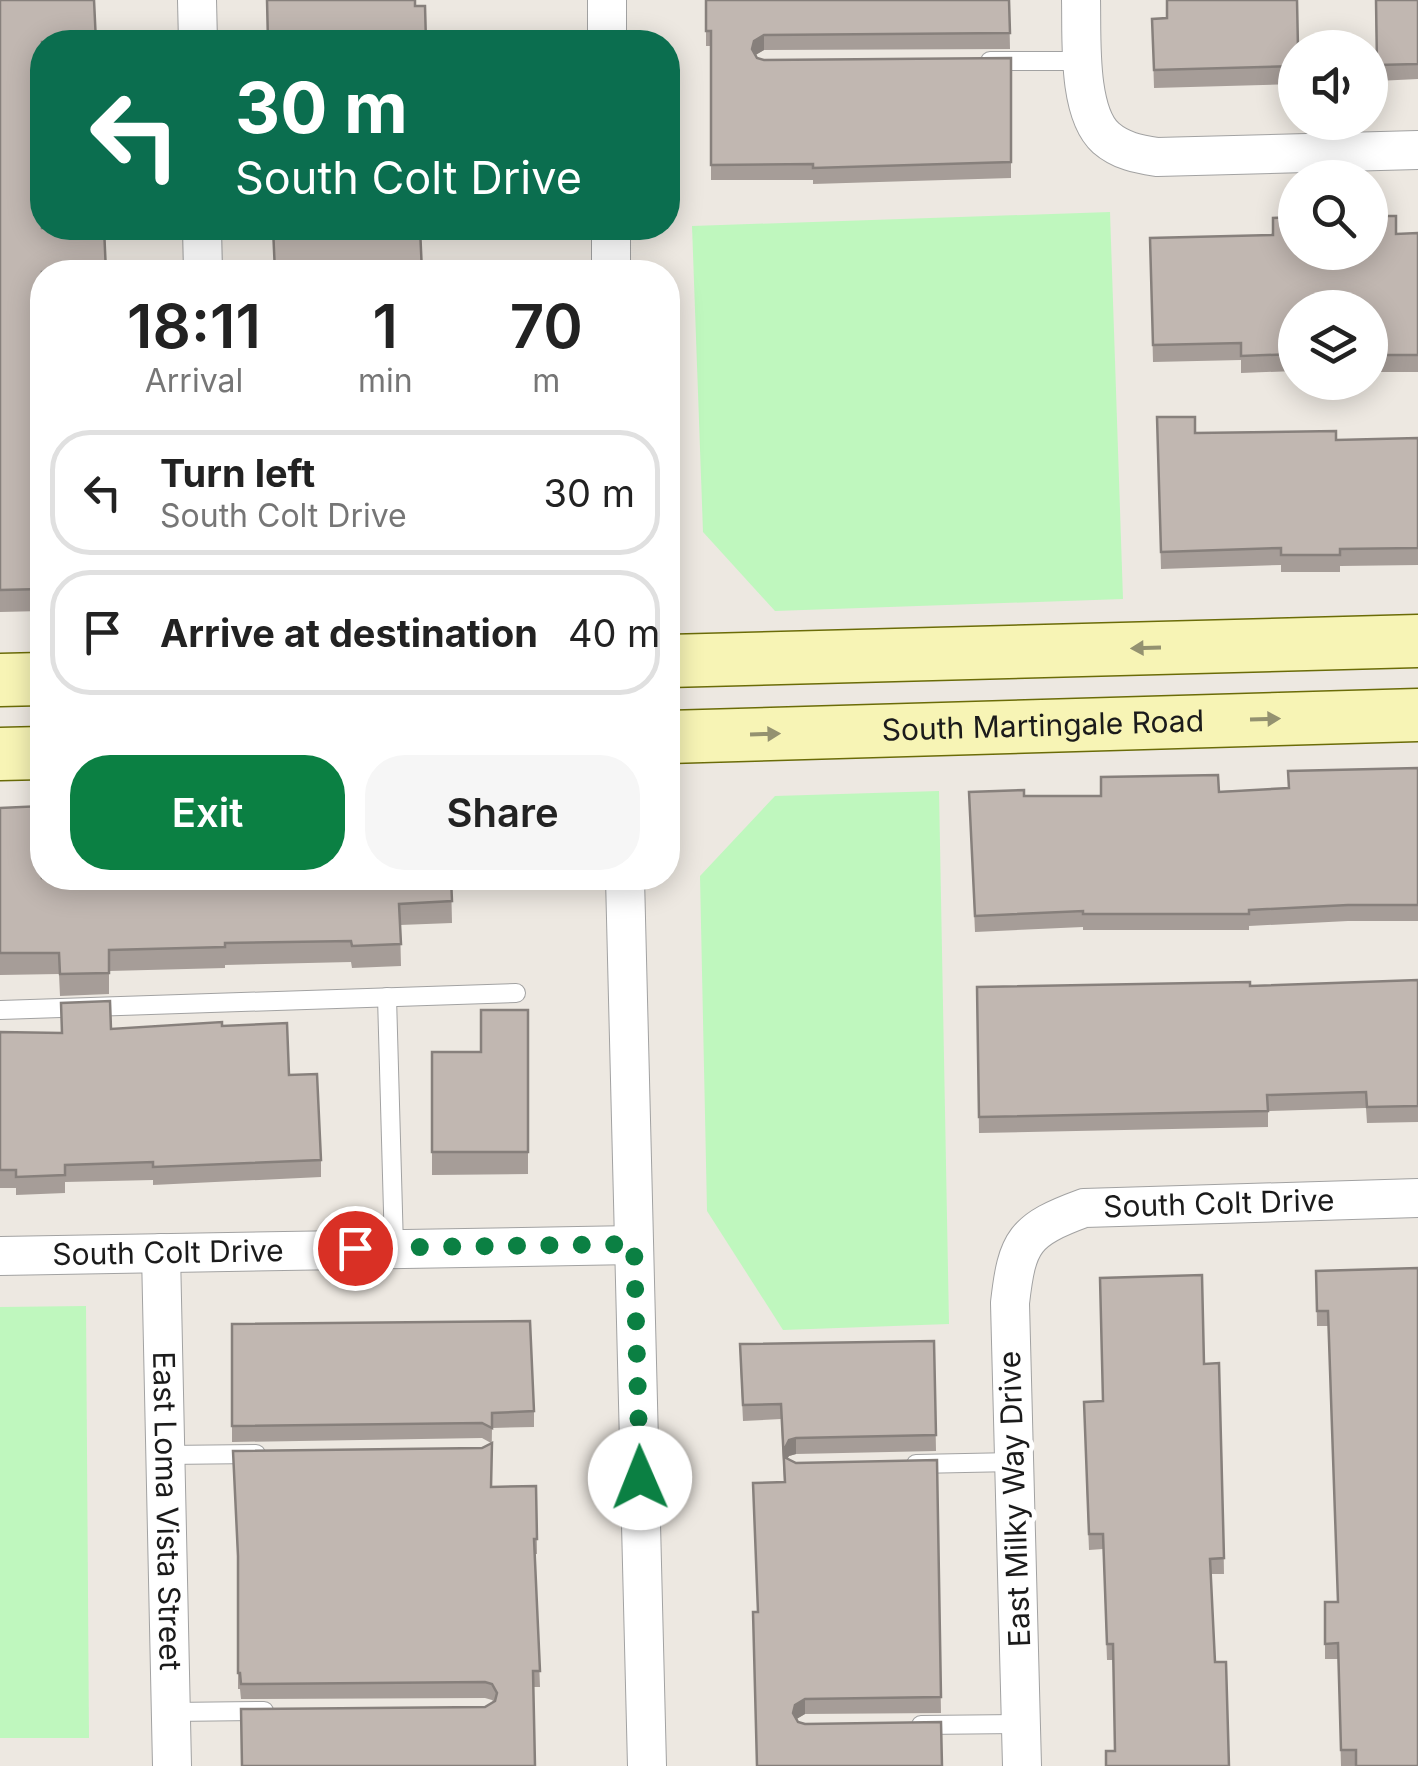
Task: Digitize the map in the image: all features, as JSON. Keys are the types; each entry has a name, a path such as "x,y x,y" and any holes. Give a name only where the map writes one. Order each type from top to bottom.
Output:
{"street":[{"path":"197,0 198,30"},
{"path":"607,0 608,30"},
{"path":"1082,0 1082,61 1091,114 1104,136 1127,152 1157,157 1418,150"},
{"path":"680,661 1418,641"},
{"path":"0,680 30,679"},
{"name":"South Martingale Road","path":"680,737 1418,715"},
{"path":"0,754 30,753"},
{"path":"625,890 647,1766"},
{"name":"South Colt Drive","path":"1029,1237 1049,1221 1084,1208 1418,1198"},
{"name":"East Milky Way Drive","path":"1022,1766 1010,1303 1016,1258 1029,1237"},
{"name":"South Colt Drive","path":"0,1256 634,1244"},
{"name":"East Loma Vista Street","path":"160,1253 172,1766"}],"lane":[{"path":"963,62 1082,61"},
{"path":"0,1010 516,993"},
{"path":"387,996 394,1248"},
{"path":"166,1454 284,1453"},
{"path":"895,1464 1014,1462"},
{"path":"171,1712 288,1711"},
{"path":"903,1726 1021,1724"}],"green space":[{"path":"1110,212 1123,599 775,611 703,532 692,226"},
{"path":"939,791 949,1324 783,1330 707,1211 700,876 775,796"},
{"path":"86,1306 89,1738 0,1738 0,1307"}],"building":[{"path":"0,0 94,0 95,30 30,30 30,240 105,240 105,260 30,260 30,589 0,590"},
{"path":"267,0 415,0 415,6 425,6 426,30 268,30"},
{"path":"706,0 1009,0 1010,33 764,35 754,41 752,49 757,58 764,60 1011,58 1011,162 813,168 813,164 711,165 711,31 706,31"},
{"path":"1167,0 1297,0 1298,30 1278,30 1278,66 1154,70 1152,19 1167,18"},
{"path":"1376,0 1418,0 1418,64 1388,65 1388,30 1376,30"},
{"path":"1388,216 1396,216 1396,234 1418,233 1418,355 1388,355 1388,290 1278,290 1278,355 1241,356 1241,343 1153,345 1150,238 1273,235 1273,218 1278,218 1278,270 1388,270"},
{"path":"274,240 421,240 421,260 274,260"},
{"path":"1157,417 1195,417 1195,433 1336,431 1336,440 1418,438 1418,548 1340,549 1340,555 1281,555 1281,548 1161,552"},
{"path":"1418,768 1418,905 1249,910 1249,914 1083,911 975,916 969,792 1024,790 1024,796 1101,796 1101,777 1218,775 1219,792 1289,788 1288,771"},
{"path":"30,807 30,890 452,890 452,901 399,904 401,944 225,943 225,947 109,950 109,973 60,974 59,953 0,953 0,808"},
{"path":"1418,980 1418,1106 1367,1107 1366,1092 1267,1095 1268,1111 979,1117 977,987 1250,982 1250,986"},
{"path":"110,1001 111,1029 222,1022 222,1026 287,1023 289,1075 317,1074 321,1160 153,1167 153,1162 65,1165 65,1175 16,1177 16,1170 0,1170 0,1032 62,1033 61,1003"},
{"path":"481,1010 528,1010 528,1152 432,1152 432,1052 481,1052"},
{"path":"1418,1268 1418,1766 1356,1766 1356,1750 1341,1750 1338,1643 1325,1644 1325,1602 1338,1602 1328,1311 1317,1311 1316,1271"},
{"path":"1202,1275 1204,1364 1219,1363 1224,1558 1210,1559 1215,1662 1226,1662 1229,1766 1106,1766 1106,1751 1115,1751 1113,1644 1107,1644 1103,1534 1089,1534 1084,1402 1103,1401 1100,1278"},
{"path":"530,1321 534,1411 492,1413 492,1428 482,1423 232,1426 232,1324"},
{"path":"934,1341 936,1435 796,1438 789,1440 784,1450 786,1458 796,1463 937,1460 941,1697 805,1699 795,1705 793,1713 798,1722 805,1724 941,1722 942,1766 757,1766 753,1612 758,1612 753,1483 785,1482 781,1404 743,1405 740,1344"},
{"path":"492,1443 491,1487 536,1486 534,1539 540,1671 533,1671 535,1766 242,1766 241,1709 485,1707 495,1701 497,1693 492,1684 485,1682 241,1684 233,1451 482,1448"}],"route":[{"path":"355,1248 634,1244 640,1478"}]}
